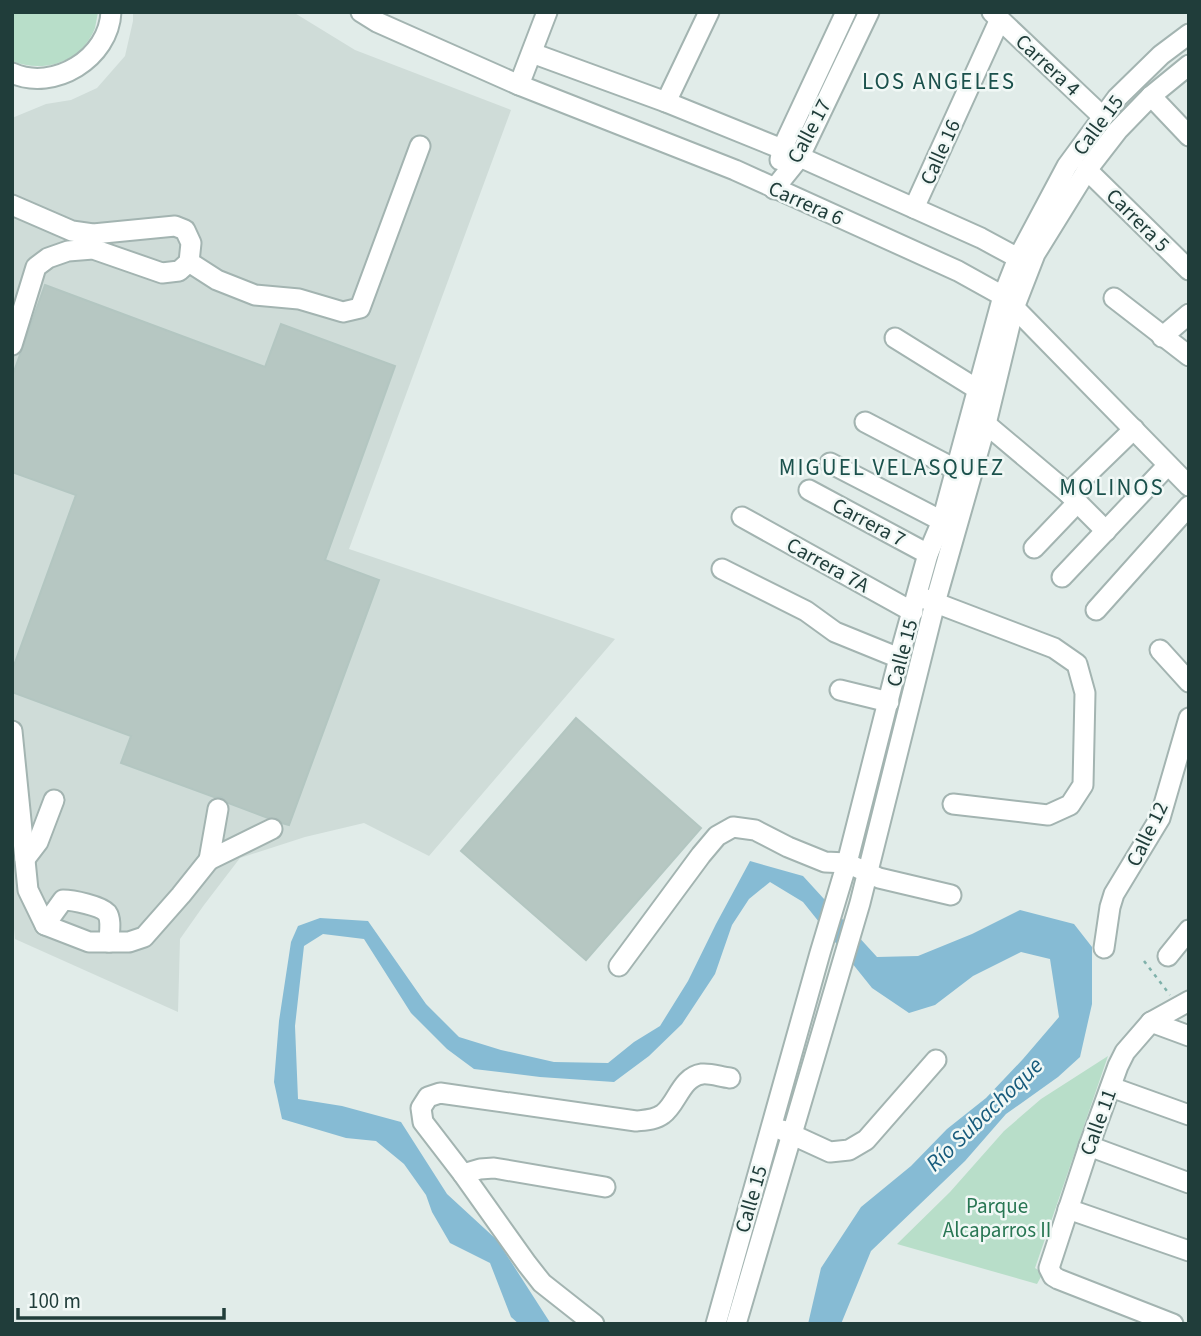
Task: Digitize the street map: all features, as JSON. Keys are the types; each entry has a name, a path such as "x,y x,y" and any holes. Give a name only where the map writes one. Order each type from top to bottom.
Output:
{"street":[{"path":"14,75 39,78 59,76 78,67 93,54 105,37 111,12"},
{"path":"519,85 547,12"},
{"path":"666,102 709,12"},
{"name":"Calle 17","path":"791,153 846,12"},
{"name":"Calle 17","path":"774,189 869,12"},
{"name":"Carrera 6","path":"374,16 519,85 735,170 958,271 1009,302 1189,486"},
{"name":"Carrera 4","path":"996,16 1103,117"},
{"name":"Calle 16","path":"914,208 996,16"},
{"name":"Calle 15","path":"736,1324 868,874 929,554 942,521 977,389 1024,262 1067,166 1117,98 1161,55 1189,34"},
{"name":"Carrera 6","path":"532,53 666,102 791,153 981,238 1024,262"},
{"name":"Calle 15","path":"1024,262 1035,254 1087,170 1118,130 1151,96 1189,65"},
{"path":"1151,96 1189,136"},
{"path":"189,262 217,280 255,295 299,299 343,312 360,308 419,146"},
{"name":"Carrera 5","path":"1087,170 1189,270"},
{"path":"12,205 72,231 93,241 162,273 179,271 189,262 191,243 185,230 175,226 93,241 48,258 36,267 12,345"},
{"path":"1114,298 1189,356"},
{"name":"Calle 15","path":"716,1324 847,863 899,658 986,424 1009,302"},
{"path":"1163,337 1189,314"},
{"path":"895,338 977,389"},
{"path":"865,422 955,469"},
{"path":"986,424 1073,498 1106,531"},
{"path":"1034,548 1133,429"},
{"path":"830,463 942,521"},
{"path":"1062,577 1168,465"},
{"name":"Carrera 7","path":"809,490 929,554"},
{"path":"1096,610 1189,506"},
{"name":"Carrera 7A","path":"742,517 921,604 1054,648 1077,664 1085,693 1083,785 1070,806 1048,815 953,804"},
{"path":"722,569 806,611 835,632 899,658"},
{"path":"1160,650 1189,682"},
{"path":"860,682 889,698"},
{"path":"840,690 889,698"},
{"name":"Calle 12","path":"1104,948 1114,894 1160,818 1185,746 1189,718"},
{"path":"12,731 28,890 45,925 89,942 129,942 144,937 209,860 272,829"},
{"path":"25,859 38,842 54,800"},
{"path":"209,860 218,809"},
{"path":"619,966 701,855 717,836 733,827 755,830 825,862 847,863 868,874 951,895"},
{"path":"45,925 63,900 72,900 107,913 110,921 109,942"},
{"path":"1168,956 1189,930"},
{"name":"Calle 11","path":"1173,1324 1058,1279 1050,1272 1049,1263 1125,1052 1152,1022 1184,1003"},
{"path":"1152,1022 1189,1036"},
{"path":"772,1126 830,1152 849,1150 866,1140 936,1060"},
{"path":"594,1324 542,1283 423,1122 421,1108 428,1097 440,1093 636,1121 651,1120 665,1113 688,1081 695,1076 702,1074 730,1078"},
{"path":"1111,1087 1189,1115"},
{"path":"1089,1146 1189,1183"},
{"path":"463,1174 494,1168 605,1188"},
{"path":"1068,1209 1189,1251"}],"path":[{"path":"1144,961 1184,1003"}],"shaded area":[{"path":"133,12 293,12 355,50 511,110 349,549 615,639 429,856 364,823 305,837 240,858 180,939 178,1012 15,939 12,907 12,118 46,104 71,100 97,88 125,56"}],"green space":[{"path":"12,12 98,12 95,28 81,49 61,62 37,66 12,61"},
{"name":"Parque Alcaparros II","path":"1108,1056 1035,1268 1043,1273 1037,1284 897,1244 950,1192 1004,1131 1041,1099"}],"water":[{"name":"Río Subachoque","path":"750,861 803,876 877,957 918,956 972,934 1020,910 1074,924 1092,947 1092,1004 1080,1057 1058,1077 1006,1114 965,1161 871,1251 841,1324 808,1324 821,1268 861,1207 911,1166 947,1129 986,1098 1059,1017 1050,959 1021,952 973,976 935,1005 909,1013 872,988 803,902 770,882 749,899 732,925 715,974 682,1024 649,1056 614,1082 474,1069 447,1049 411,1013 364,939 323,934 304,946 295,1026 298,1099 342,1106 401,1122 447,1194 497,1240 551,1324 519,1324 511,1317 490,1263 450,1243 432,1212 426,1195 404,1164 376,1141 346,1138 282,1119 274,1082 279,1021 291,942 298,926 320,918 368,921 426,1004 459,1037 554,1062 608,1063 660,1026 688,981"}],"building":[{"path":"45,285 265,367 281,324 395,366 325,560 379,580 289,825 228,803 221,797 214,797 121,763 131,736 12,692 12,671 76,495 12,472 12,377"},
{"path":"576,718 701,828 586,960 461,851"}],"district":[{"name":"LOS ANGELES","path":"939,81"},
{"name":"MIGUEL VELASQUEZ","path":"892,467"},
{"name":"MOLINOS","path":"1112,487"}]}
